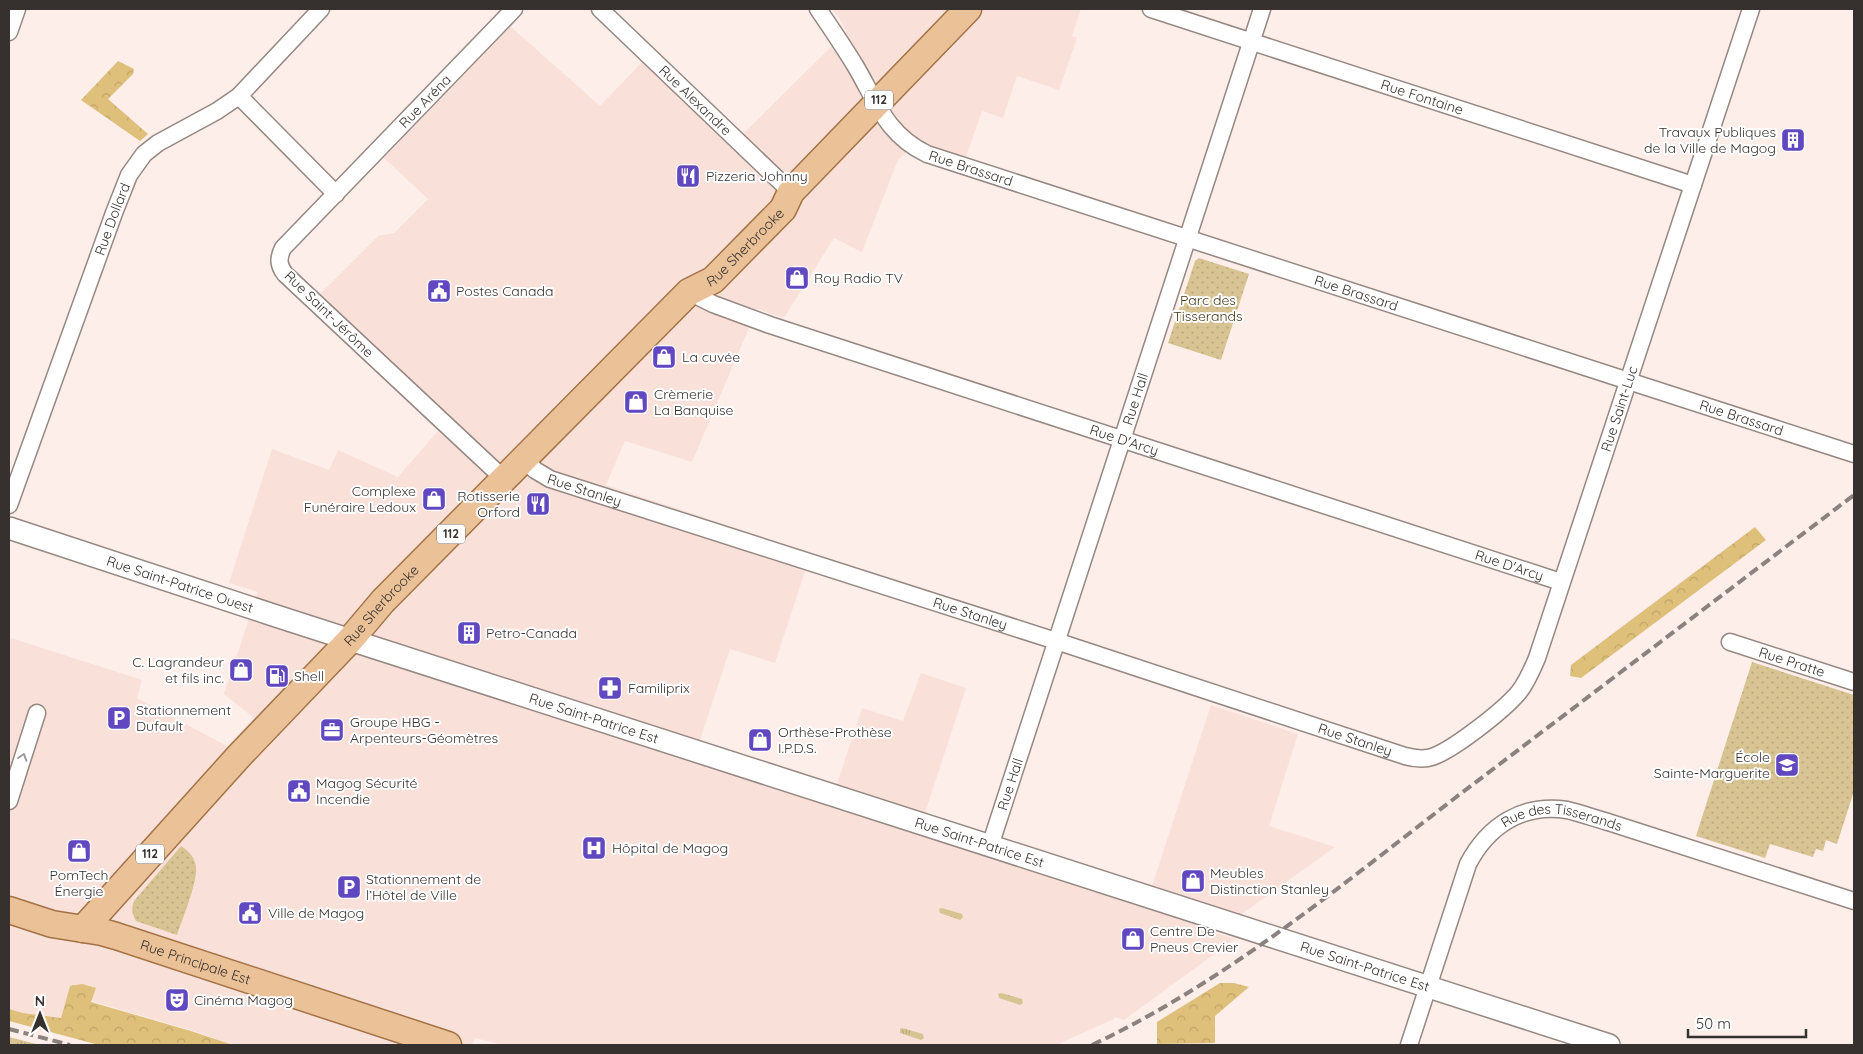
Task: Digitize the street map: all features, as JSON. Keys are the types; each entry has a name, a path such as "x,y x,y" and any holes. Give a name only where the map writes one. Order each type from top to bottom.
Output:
{"main road":[{"name":"Rue Sherbrooke","path":"83,929 245,749 350,640 383,602 689,292 713,280 783,209 791,192 968,9"},
{"name":"Rue Principale Est","path":"9,910 52,924 116,936 448,1045"}],"street":[{"path":"9,32 16,9"},
{"name":"Rue Dollard","path":"9,505 114,213 129,175 138,160 158,143 217,111 239,96 321,9"},
{"name":"Rue Aréna","path":"336,194 514,9"},
{"name":"Rue Alexandre","path":"600,9 791,192"},
{"name":"Rue Brassard","path":"818,9 852,60 876,104 892,127 904,141 927,154 1854,454"},
{"name":"Rue Fontaine","path":"1151,9 1693,185"},
{"name":"Rue Hall","path":"990,846 1262,9"},
{"name":"Rue Saint-Luc","path":"1421,758 1435,756 1442,752 1493,715 1518,694 1537,658 1751,9"},
{"path":"239,96 336,194"},
{"name":"Rue Saint-Jérôme","path":"336,194 283,248 279,258 282,270 504,479"},
{"name":"Rue D'Arcy","path":"689,292 713,304 757,320 1561,582"},
{"name":"Rue Stanley","path":"524,459 535,470 550,478 1405,756 1421,758"},
{"name":"Rue Saint-Patrice Ouest","path":"9,528 350,640"},
{"name":"Rue Saint-Patrice Est","path":"350,640 1609,1045"},
{"name":"Rue Pratte","path":"1730,642 1854,682"},
{"path":"9,801 37,713"},
{"name":"Rue des Tisserands","path":"1409,1045 1464,875 1474,854 1488,835 1498,827 1509,820 1532,811 1556,809 1579,814 1854,901"}],"shaded area":[{"path":"833,9 1081,9 1072,36 1077,38 1059,90 1017,76 1003,118 982,111 966,157 933,146 921,139 898,160 862,252 834,238 784,318 757,309 692,462 625,441 606,485 811,553 775,663 730,649 700,740 837,784 862,708 903,721 921,673 966,688 925,813 1152,886 1211,705 1298,734 1269,826 1335,847 1215,933 1235,939 1124,1020 1114,1017 1114,1019 1056,1045 503,1045 475,1038 472,1045 233,1045 191,1030 91,1001 70,986 61,1018 23,1013 9,1009 9,645 11,638 142,680 137,698 227,746 254,718 224,694 258,592 229,583 272,449 329,470 338,450 398,477 438,431 307,307 378,236 394,233 428,199 384,158 510,26 600,106 642,62 731,146 847,31"}],"green space":[{"path":"118,61 134,69 133,74 108,99 148,134 140,141 81,100"},
{"name":"Parc des Tisserands","path":"1199,258 1249,274 1221,360 1168,343 1195,261"},
{"path":"1755,527 1766,540 1581,678 1570,676 1571,665"},
{"name":"École Sainte-Marguerite","path":"1752,662 1854,695 1854,791 1837,844 1826,840 1823,851 1816,849 1813,857 1770,844 1765,858 1696,836"},
{"path":"181,846 193,858 196,873 177,935 136,921 132,909 134,901"},
{"path":"942,908 962,914 963,917 960,920 940,913 939,909"},
{"path":"1220,983 1234,983 1249,987 1215,1016 1215,1043 1157,1044 1157,1022"},
{"path":"82,984 96,988 91,1002 233,1045 99,1045 9,1021 9,1009 23,1013 61,1018 70,986"},
{"path":"1001,993 1022,999 1023,1003 1020,1005 999,998 998,994"},
{"path":"902,1028 923,1034 924,1038 921,1040 900,1033"},
{"path":"9,1037 40,1045 9,1045"}],"railway":[{"path":"1092,1045 1141,1020 1189,992 1235,963 1280,931 1854,495"},
{"path":"9,1029 70,1045"}],"place":[{"name":"Travaux Publiques de la Ville de Magog","path":"1793,140"},
{"name":"Pizzeria Johnny","path":"688,176"},
{"name":"Roy Radio TV","path":"797,278"},
{"name":"Postes Canada","path":"439,291"},
{"name":"La cuvée","path":"664,357"},
{"name":"Crèmerie La Banquise","path":"636,402"},
{"name":"Complexe Funéraire Ledoux","path":"434,499"},
{"name":"Rotisserie Orford","path":"538,504"},
{"name":"Petro-Canada","path":"469,633"},
{"name":"C. Lagrandeur et fils inc.","path":"241,670"},
{"name":"Shell","path":"277,676"},
{"name":"Familiprix","path":"610,688"},
{"name":"Stationnement Dufault","path":"119,718"},
{"name":"Groupe HBG - Arpenteurs-Géomètres","path":"332,730"},
{"name":"Orthèse-Prothèse I.P.D.S.","path":"760,740"},
{"name":"École Sainte-Marguerite","path":"1787,765"},
{"name":"Magog Sécurité Incendie","path":"299,791"},
{"name":"Hôpital de Magog","path":"594,848"},
{"name":"PomTech Énergie","path":"79,851"},
{"name":"Meubles Distinction Stanley","path":"1193,881"},
{"name":"Stationnement de l’Hôtel de Ville","path":"349,887"},
{"name":"Ville de Magog","path":"250,913"},
{"name":"Centre De Pneus Crevier","path":"1133,939"},
{"name":"Cinéma Magog","path":"177,1000"}]}
